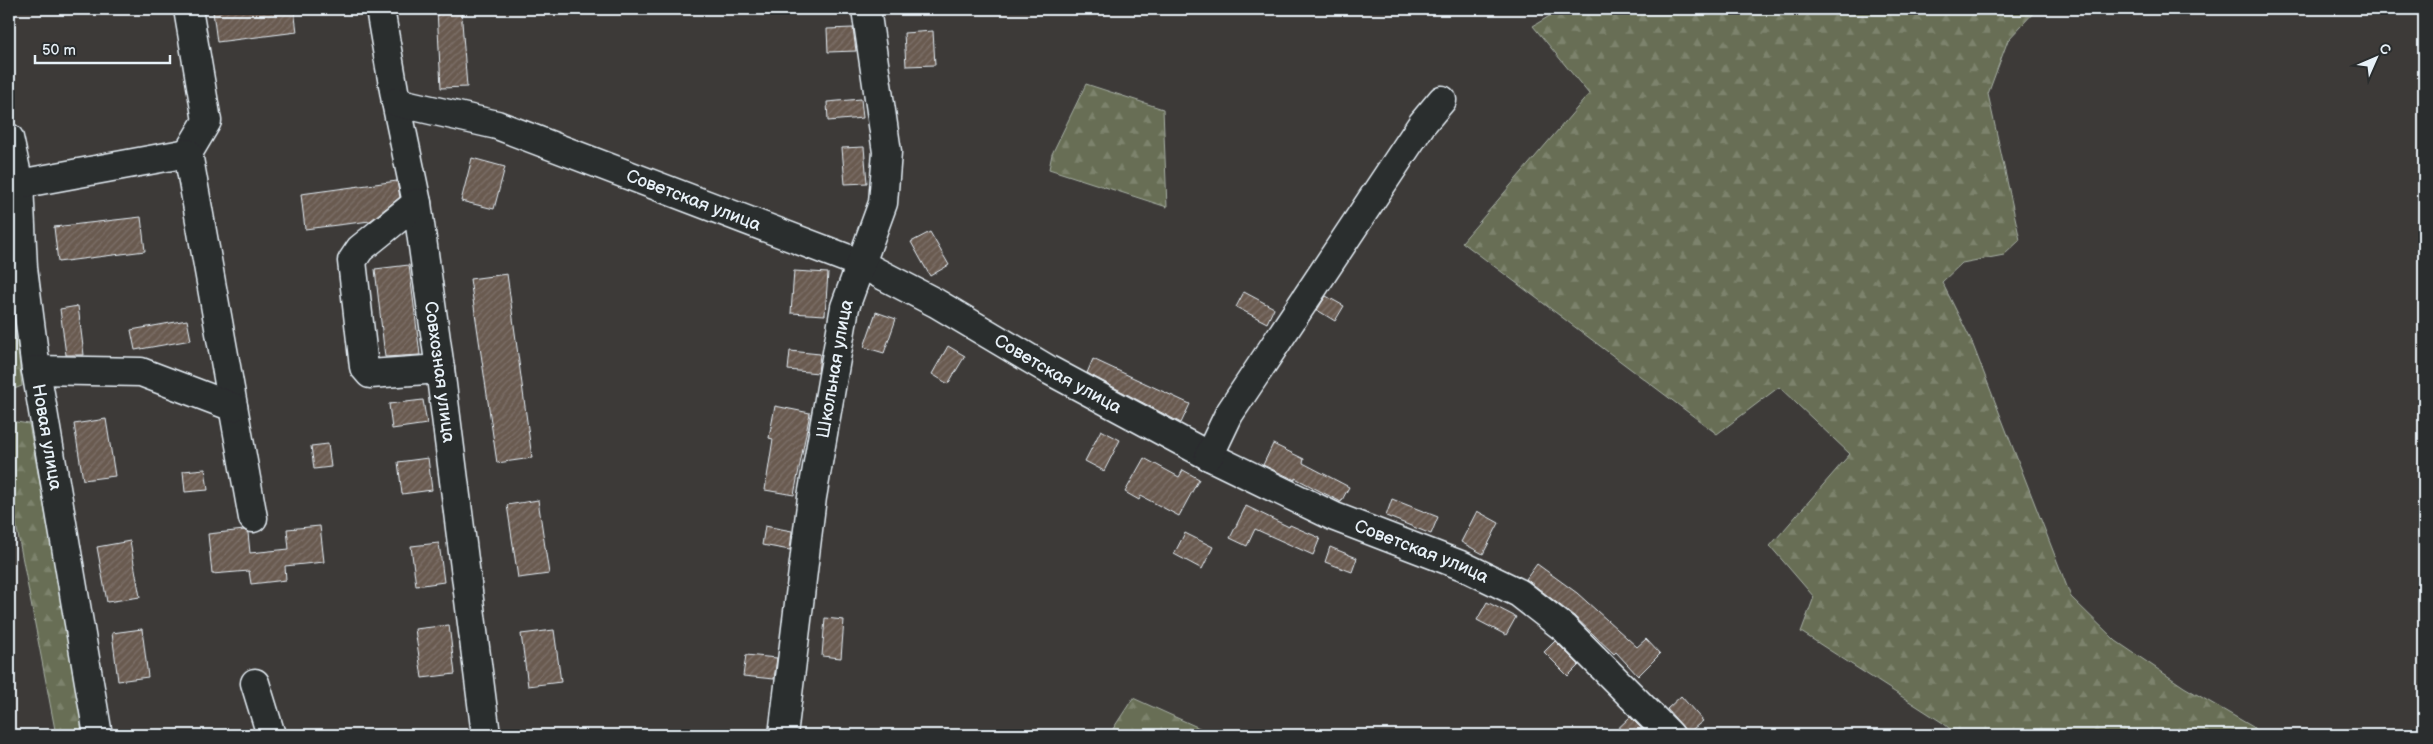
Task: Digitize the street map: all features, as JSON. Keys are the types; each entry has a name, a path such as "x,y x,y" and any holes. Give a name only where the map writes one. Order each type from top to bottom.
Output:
{"street":[{"path":"188,9 207,121 188,153 253,518"},
{"name":"Совхозная улица","path":"380,9 396,102 417,203 486,735"},
{"name":"Школьная улица","path":"783,735 812,497 845,308 859,263 882,203 887,152 866,9"},
{"path":"1209,456 1229,414 1422,124 1442,100"},
{"name":"Советская улица","path":"396,102 497,125 859,263 936,303 1049,370 1209,456 1335,517 1463,566 1519,593 1564,628 1670,735"},
{"name":"Новая улица","path":"9,138 19,184 23,268 36,370 98,735"},
{"path":"19,184 188,153"},
{"path":"417,203 360,249 352,261 364,367 370,374 440,369"},
{"path":"36,370 141,372 234,407"},
{"path":"255,683 271,735"}],"green space":[{"path":"1561,9 2037,9 2008,40 1988,94 2020,240 2004,255 1962,263 1942,282 1971,340 2071,597 2116,641 2184,687 2253,727 2260,735 1957,735 1943,723 1801,632 1814,597 1770,546 1850,454 1779,387 1717,434 1462,242 1589,94 1533,26"},
{"path":"1086,84 1163,109 1167,207 1049,169 1052,154"},
{"path":"9,272 22,386 9,391"},
{"path":"10,421 29,424 86,735 56,735 9,487"},
{"path":"1133,698 1215,735 1109,735"}],"building":[{"path":"222,9 294,9 297,32 217,42 213,12 222,11"},
{"path":"437,9 461,9 467,87 441,88"},
{"path":"853,28 856,51 828,52 827,29"},
{"path":"933,31 935,65 906,66 904,33"},
{"path":"861,99 863,118 828,121 827,102"},
{"path":"864,147 867,183 845,184 842,148"},
{"path":"472,158 505,167 494,209 461,201"},
{"path":"397,181 400,197 370,221 305,229 301,194"},
{"path":"141,217 145,251 58,262 54,227"},
{"path":"930,232 949,265 930,276 911,242"},
{"path":"409,265 420,355 385,357 375,269"},
{"path":"794,271 828,273 825,315 791,313"},
{"path":"507,274 532,458 497,463 470,279"},
{"path":"1244,292 1274,308 1267,323 1236,307"},
{"path":"1326,296 1344,306 1335,321 1317,310"},
{"path":"78,306 84,355 66,355 60,309"},
{"path":"876,312 896,319 884,353 864,347"},
{"path":"187,320 191,340 135,350 131,330"},
{"path":"948,346 965,356 948,384 932,374"},
{"path":"790,351 820,354 818,373 788,370"},
{"path":"1093,359 1190,404 1181,423 1087,373"},
{"path":"423,400 427,424 392,429 389,404"},
{"path":"775,406 810,413 794,495 765,490 773,439 769,438"},
{"path":"106,419 115,476 83,480 74,424"},
{"path":"1101,430 1120,440 1104,471 1085,461"},
{"path":"328,444 331,467 314,469 311,446"},
{"path":"1273,444 1304,459 1303,463 1349,487 1341,502 1295,478 1295,480 1263,465"},
{"path":"428,458 432,490 402,494 398,462"},
{"path":"1144,458 1179,477 1183,470 1199,479 1179,516 1141,496 1139,500 1125,492"},
{"path":"205,469 208,490 185,492 183,471"},
{"path":"1392,499 1438,517 1431,534 1386,516"},
{"path":"538,500 549,574 518,578 507,505"},
{"path":"1246,506 1289,527 1290,525 1320,538 1313,555 1255,529 1247,546 1230,538"},
{"path":"1477,511 1499,523 1483,554 1461,542"},
{"path":"320,526 324,562 285,566 286,580 251,584 249,571 212,574 208,534 244,530 248,533 250,553 289,549 287,529"},
{"path":"765,526 792,531 790,550 762,545"},
{"path":"1185,533 1213,547 1202,569 1174,554"},
{"path":"130,541 140,597 107,602 97,547"},
{"path":"439,543 444,582 416,586 411,546"},
{"path":"1330,547 1357,558 1352,572 1325,562"},
{"path":"1537,564 1577,593 1637,647 1646,639 1660,654 1638,676 1616,652 1614,654 1574,616 1526,579"},
{"path":"1487,602 1516,617 1506,635 1477,620"},
{"path":"825,618 844,620 841,658 822,656"},
{"path":"449,625 455,674 422,678 415,629"},
{"path":"142,629 148,677 118,681 112,633"},
{"path":"554,630 561,682 528,686 521,634"},
{"path":"1555,641 1579,665 1568,676 1544,652"},
{"path":"746,655 777,658 774,679 743,676"},
{"path":"1681,696 1703,721 1688,733 1667,709"},
{"path":"1630,717 1648,735 1611,735"}]}
